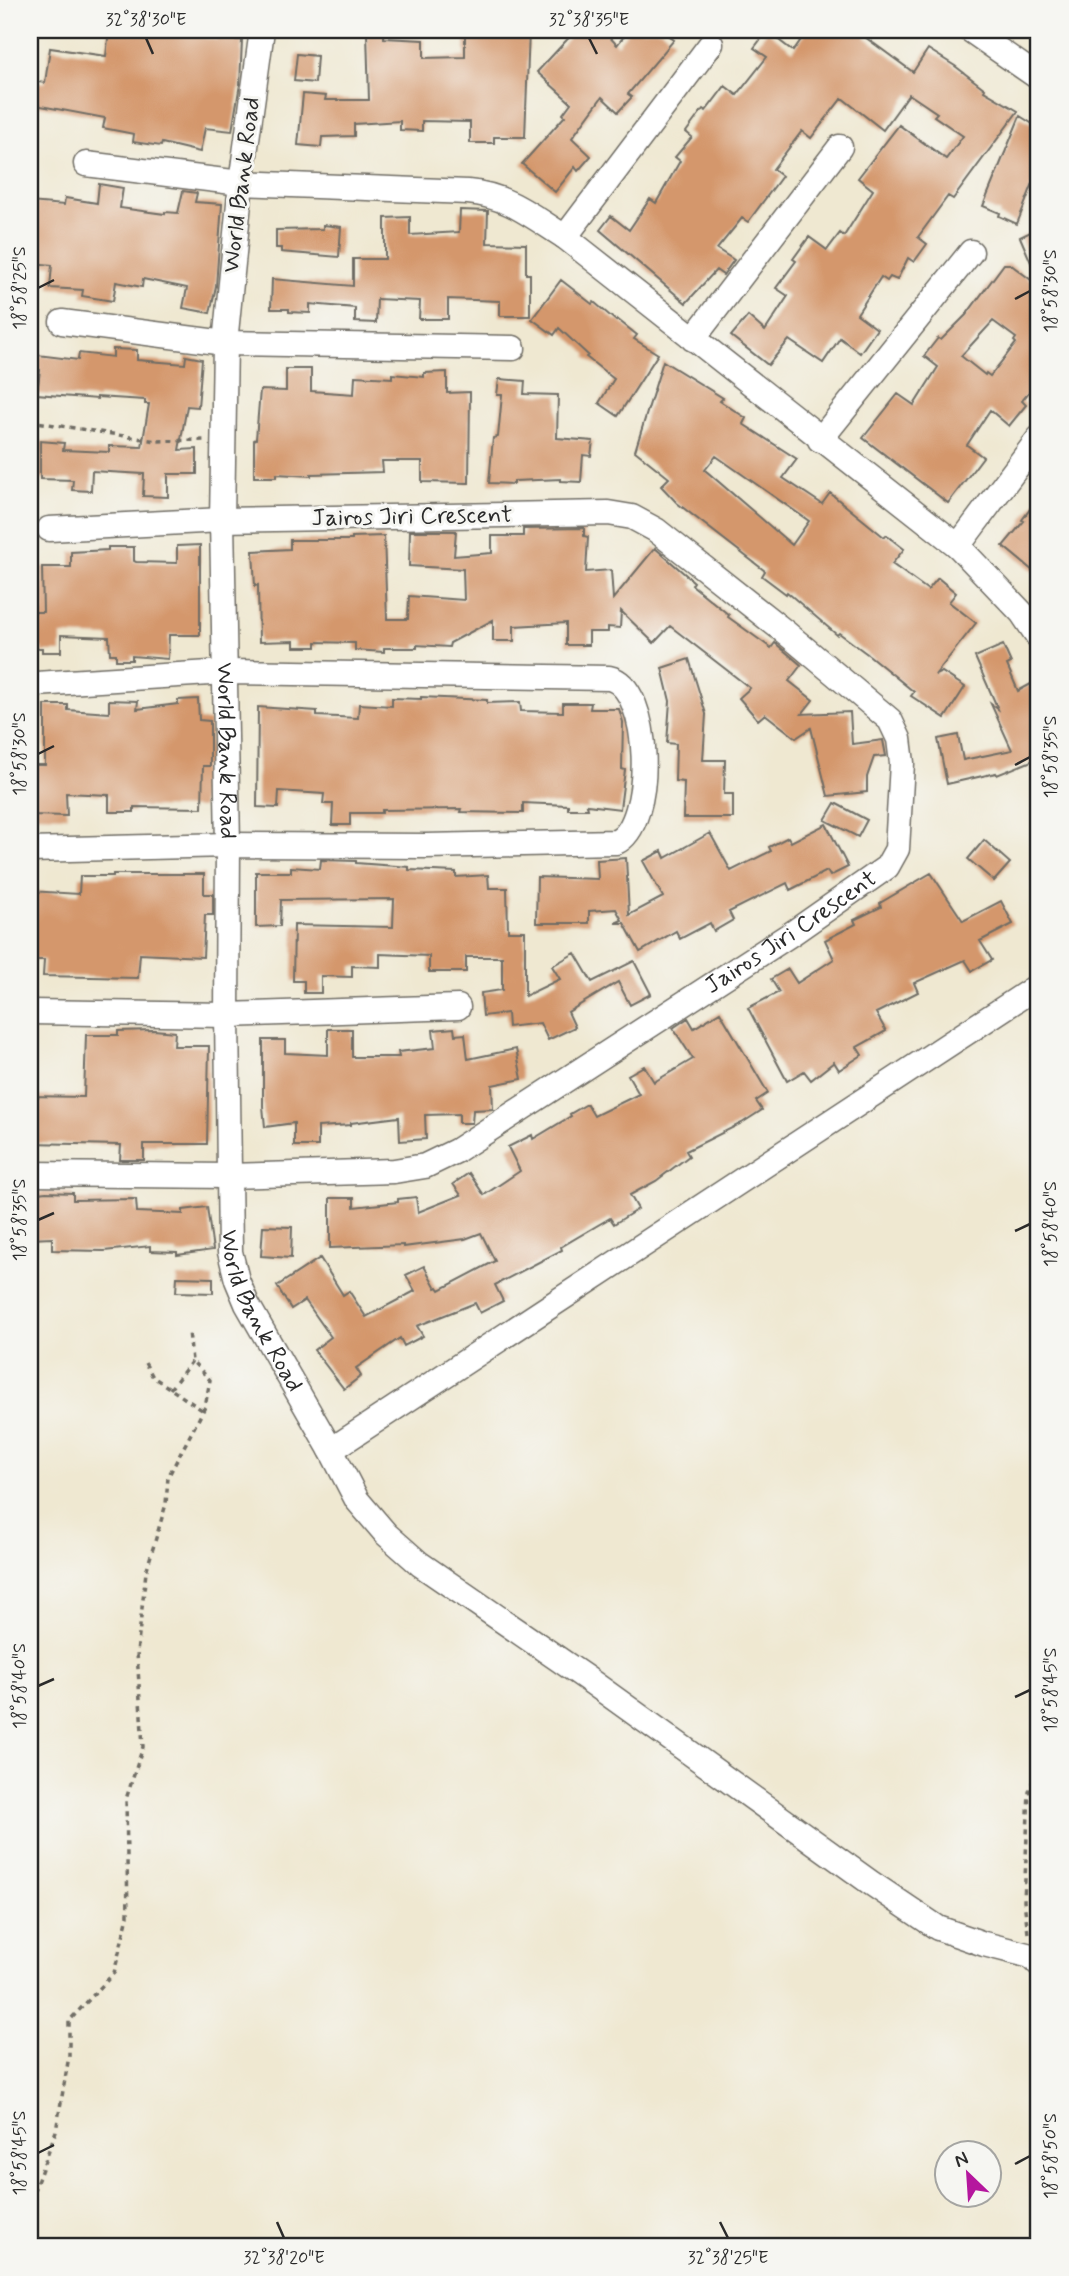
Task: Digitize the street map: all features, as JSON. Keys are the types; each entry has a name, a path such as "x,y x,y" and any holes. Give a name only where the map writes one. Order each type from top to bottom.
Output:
{"street":[{"name":"World Bank Road","path":"262,30 240,183 225,343 222,520 228,845 228,1176 230,1252 237,1280 247,1304 357,1500 386,1534 420,1564 586,1678 871,1883 938,1928 1035,1960"},
{"path":"970,30 1039,78"},
{"path":"565,237 711,44"},
{"path":"693,339 839,147"},
{"path":"86,164 240,183 486,194 505,199 565,237 958,546 1022,614 1039,638"},
{"path":"820,440 971,252"},
{"path":"62,322 225,343 513,348"},
{"path":"958,546 1039,438"},
{"name":"Jairos Jiri Crescent","path":"30,1174 228,1176 394,1171 425,1166 456,1151 794,932 887,867 897,849 902,763 899,739 890,720 785,632 656,530 632,517 608,513 222,520 49,529"},
{"path":"30,850 228,845 426,846 616,842 629,832 639,806 645,772 641,721 623,685 617,679 226,672 36,684"},
{"path":"331,1450 1039,985"},
{"path":"30,1012 227,1015 458,1007"}],"path":[{"path":"30,421 156,441 224,440"},
{"path":"30,2202 55,2131 69,2056 69,2021 114,1973 128,1916 126,1799 144,1746 137,1653 146,1572 166,1504 168,1477 203,1411 210,1380 192,1361 189,1331"},
{"path":"170,1388 192,1361"},
{"path":"145,1363 153,1377 203,1411"},
{"path":"1039,1429 1033,1513 1039,1564"},
{"path":"1035,1960 1024,1901 1029,1791 1039,1763"}],"building":[{"path":"507,30 529,30 525,137 494,137 494,143 470,143 470,122 422,121 422,131 400,130 400,121 354,124 354,136 322,137 321,147 298,145 303,94 326,96 325,100 369,100 367,33 384,32 384,38 424,40 424,58 465,57 465,33 507,33"},
{"path":"576,30 603,30 617,45 629,30 661,30 674,40 628,94 632,97 618,112 602,97 572,138 591,156 578,171 575,167 555,192 522,164 565,116 563,114 571,103 537,72"},
{"path":"808,30 871,30 865,37 913,72 928,49 955,66 985,89 984,91 1018,111 953,199 948,196 918,237 927,244 914,262 908,258 897,280 890,277 887,281 881,277 857,314 877,329 860,353 840,338 823,363 789,340 768,365 731,336 748,316 765,331 788,296 776,288 796,261 793,259 809,237 827,250 840,233 844,236 873,190 858,178 899,125 946,159 963,136 934,116 937,113 909,94 883,130 842,98 811,138 802,131 773,169 782,176 748,222 742,218 717,249 734,260 723,275 716,270 686,303 600,230 611,216 629,230 650,199 656,203 680,161 675,157 692,137 686,132 703,109 706,111 725,86 737,95 767,57 754,48 767,31 793,51"},
{"path":"109,31 149,35 149,31 217,40 242,40 240,84 232,131 205,128 200,152 162,143 161,146 133,142 134,134 103,128 105,118 30,104 30,81 45,83 50,48 106,56"},
{"path":"297,54 317,56 315,83 294,81"},
{"path":"1020,116 1039,128 1039,180 1035,178 1017,224 983,206"},
{"path":"99,184 123,188 120,208 165,214 178,213 183,191 197,193 195,202 222,204 216,286 210,313 183,308 187,288 143,279 142,287 116,282 113,301 82,296 83,290 50,288 52,265 30,263 30,202 64,205 65,198 97,203"},
{"path":"460,210 488,211 487,243 526,244 526,274 530,274 530,316 500,316 500,301 448,299 448,319 419,319 420,301 377,299 376,323 355,322 355,308 310,304 310,313 271,309 272,279 353,286 353,259 385,259 385,218 410,217 410,235 459,232"},
{"path":"323,225 341,227 339,257 281,252 281,248 276,248 276,230 323,229"},
{"path":"1039,228 1039,281 1020,237"},
{"path":"1004,264 1010,264 1039,286 1039,379 1022,401 1026,405 1009,426 990,410 967,445 983,457 948,503 863,438 898,394 914,405 938,367 924,356 938,338 941,340 966,315","holes":["993,321 1016,338 1016,343 990,376 961,356"]},
{"path":"561,280 616,321 617,319 637,335 634,339 658,354 618,416 599,403 614,379 586,357 588,355 559,328 554,335 532,319"},
{"path":"113,349 137,350 137,360 185,364 186,356 202,359 198,407 187,406 179,450 197,449 197,474 168,474 168,497 143,496 144,474 92,471 91,491 72,490 73,480 40,479 40,441 64,443 63,450 109,452 109,446 142,447 149,404 145,404 145,400 37,394 40,370 36,369 38,355 78,360 79,353 113,357"},
{"path":"663,361 723,398 720,401 746,418 743,424 797,459 783,478 822,504 830,493 884,537 886,535 904,549 892,564 928,590 938,578 956,593 949,602 976,623 935,675 942,672 965,687 945,718 911,696 914,692 839,633 837,635 787,592 786,594 762,576 765,571 677,503 661,486 669,478 635,451","holes":["716,456 809,521 792,545 705,470"]},
{"path":"286,369 311,369 311,391 354,394 355,376 392,378 392,374 424,377 424,373 447,372 447,393 470,392 469,483 422,482 422,461 382,461 383,472 311,476 277,474 277,477 254,477 254,440 260,390 286,391"},
{"path":"499,379 525,381 524,394 558,395 557,438 593,441 591,456 583,455 581,482 561,479 514,481 514,484 489,483 493,438 498,437 502,395 497,395"},
{"path":"1039,497 1039,576 1003,546 1024,521 1022,520"},
{"path":"584,528 584,536 588,537 586,572 611,570 613,599 655,548 694,582 692,585 729,615 728,617 771,648 775,643 801,665 789,681 813,700 802,714 850,712 852,744 883,740 886,756 874,757 867,777 867,792 828,796 811,728 796,738 765,714 758,720 739,698 750,688 670,626 654,643 621,611 620,628 608,627 608,632 589,632 589,645 566,645 566,623 514,626 514,641 493,641 493,620 450,643 449,647 417,645 417,648 384,648 384,652 355,650 355,643 316,642 316,647 294,647 294,641 259,642 258,585 255,586 253,551 290,549 290,540 352,540 352,537 384,536 387,619 408,619 409,596 464,600 463,569 409,566 410,531 456,531 454,556 492,553 492,536 523,536 523,529"},
{"path":"200,545 200,635 169,635 168,659 132,656 132,660 116,660 116,654 110,654 109,637 61,635 61,652 42,652 42,648 30,648 30,612 43,612 42,567 71,567 71,552 108,550 108,547 134,547 136,562 177,563 177,546"},
{"path":"1003,645 1011,663 1007,665 1018,691 1031,684 1039,701 1039,758 997,775 996,773 947,784 938,739 958,735 963,760 1012,750 991,704 998,709 975,657"},
{"path":"689,659 706,714 703,760 725,760 724,794 733,794 733,818 683,818 684,782 675,781 676,744 667,743 670,701 662,668"},
{"path":"392,698 487,700 487,703 520,702 521,711 563,712 563,703 591,703 590,709 619,709 623,722 622,769 625,770 620,809 587,805 588,809 568,809 568,805 523,803 523,813 460,812 461,809 382,810 382,813 350,813 350,825 332,825 333,804 323,804 324,794 279,791 278,808 257,807 258,707 317,711 317,716 358,718 359,704 392,706"},
{"path":"198,699 199,720 210,721 210,766 203,766 202,808 134,807 134,812 109,812 109,795 66,793 67,816 30,815 30,765 45,765 45,705 68,705 68,710 109,713 109,700 138,701 137,709 178,704 178,700"},
{"path":"835,803 867,820 858,837 825,820"},
{"path":"826,824 848,867 830,876 827,871 790,890 787,883 729,912 733,920 714,931 710,923 680,939 676,931 640,952 624,923 615,923 622,920 616,909 589,911 589,923 536,923 537,877 598,879 597,860 626,858 629,915 663,897 643,861 662,851 665,858 710,833 731,871 771,851 769,847 788,837 791,842"},
{"path":"984,840 1010,863 994,881 968,859"},
{"path":"321,860 409,867 409,870 456,872 456,877 488,875 489,888 507,888 508,931 525,931 525,996 560,979 552,966 575,953 592,982 634,961 651,994 630,1005 618,982 568,1012 575,1027 548,1040 540,1023 508,1027 507,1013 483,1016 481,993 502,990 502,957 466,957 466,972 429,972 429,956 380,954 380,967 352,966 352,977 321,976 321,993 304,993 304,981 293,981 294,925 393,927 394,899 281,900 280,926 256,927 256,872 291,872 291,867 320,869"},
{"path":"931,873 963,921 1001,901 1013,924 980,941 992,960 972,971 965,960 914,983 918,992 876,1013 886,1031 857,1047 862,1055 839,1070 834,1062 811,1080 804,1071 787,1081 748,1008 779,992 771,979 788,969 797,983 834,959 825,940 856,924 854,920 881,907 880,903"},
{"path":"204,874 204,894 213,894 213,915 205,915 203,957 140,954 138,978 43,976 44,960 30,960 30,891 79,894 80,876"},
{"path":"720,1012 768,1093 756,1101 762,1110 686,1151 689,1156 656,1181 630,1195 638,1209 614,1224 610,1218 561,1247 562,1250 495,1285 503,1301 480,1313 475,1303 417,1326 423,1336 404,1346 400,1338 356,1368 361,1376 344,1389 314,1350 331,1337 305,1300 291,1309 277,1286 320,1258 343,1295 349,1291 366,1317 415,1291 406,1275 424,1266 436,1288 440,1290 495,1261 481,1233 465,1239 403,1247 330,1248 330,1198 354,1198 354,1207 416,1197 418,1212 461,1195 453,1184 469,1173 484,1195 520,1171 508,1147 532,1135 533,1139 587,1104 594,1116 639,1094 628,1075 644,1066 654,1082 693,1059 673,1028 688,1018 694,1028"},
{"path":"454,1028 455,1035 465,1034 468,1059 516,1049 522,1079 492,1085 493,1109 473,1110 472,1123 459,1123 459,1114 425,1115 426,1139 400,1141 399,1117 318,1127 318,1146 294,1146 294,1123 265,1127 263,1040 285,1040 285,1053 328,1055 328,1029 352,1029 352,1057 399,1057 398,1052 435,1048 433,1030"},
{"path":"118,1031 175,1032 174,1046 209,1046 207,1144 144,1144 144,1160 120,1160 121,1145 30,1143 30,1096 84,1097 86,1035 118,1035"},
{"path":"73,1193 73,1200 136,1199 137,1212 183,1214 183,1210 207,1207 213,1250 177,1255 177,1252 150,1251 150,1246 104,1251 52,1250 52,1238 30,1239 30,1194"},
{"path":"263,1226 292,1227 291,1258 261,1256"},
{"path":"177,1277 213,1278 213,1293 176,1292"}]}
